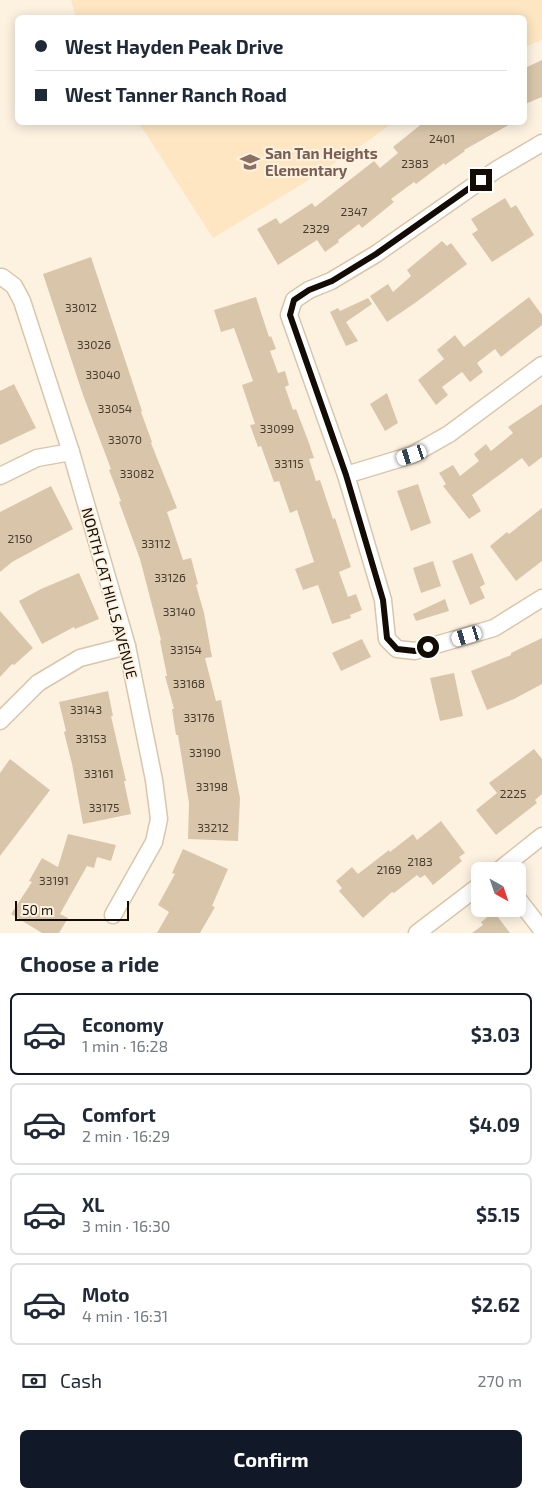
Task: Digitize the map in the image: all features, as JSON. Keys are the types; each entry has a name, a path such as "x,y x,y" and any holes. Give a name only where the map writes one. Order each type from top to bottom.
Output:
{"street":[{"path":"542,142 496,170 376,254 332,281 309,290 294,300 290,315 346,475 383,600 387,638 397,649 415,651 494,628 542,598"},
{"name":"NORTH CAT HILLS AVENUE","path":"1,277 14,286 22,300 71,452 127,646 154,780 158,819 154,842 113,914"},
{"path":"346,475 412,455 449,434 542,365"},
{"path":"0,476 37,458 71,452"},
{"path":"0,721 38,683 80,658 127,646"},
{"path":"509,862 542,836"},
{"path":"417,933 471,892"},
{"path":"526,909 542,930"}],"shaded area":[{"path":"71,0 542,0 542,40 527,46 527,15 75,15"},
{"name":"San Tan Heights Elementary","path":"140,125 389,125 304,183 213,238"}],"building":[{"path":"542,60 542,97 527,103 527,67"},
{"path":"420,125 509,125 464,150 416,184 414,182 391,199 394,202 362,228 359,224 325,252 317,240 278,265 257,229 276,218 280,224 312,203 315,207 374,161 380,168 398,153 393,147"},
{"path":"505,198 511,208 516,205 534,235 492,262 472,234 478,230 471,219"},
{"path":"442,241 447,246 451,243 467,264 387,322 370,296 388,284 393,292 411,276 407,270"},
{"path":"91,257 151,443 177,508 167,512 183,560 191,558 198,584 196,585 204,613 212,657 205,658 216,701 221,700 240,798 238,841 188,839 189,803 178,735 176,735 172,709 174,709 165,676 167,676 161,640 140,559 119,502 121,501 109,470 111,469 83,395 43,274"},
{"path":"256,297 269,337 271,336 276,349 270,351 278,373 285,371 289,385 285,387 293,410 296,409 314,458 309,459 316,481 320,480 351,567 339,572 348,597 356,594 362,610 350,615 351,618 332,624 318,585 303,590 295,569 314,562 297,510 290,513 279,481 274,482 261,446 258,447 250,425 255,424 242,385 253,381 234,328 221,332 214,310"},
{"path":"529,297 542,315 542,325 501,357 495,349 477,363 483,372 470,382 462,372 442,387 448,395 436,405 418,380 444,359 437,350 455,335 464,347"},
{"path":"368,298 372,304 346,322 358,341 346,346 330,312 338,308 340,311"},
{"path":"14,384 36,428 0,445 0,391"},
{"path":"387,393 398,423 385,431 370,404"},
{"path":"542,404 542,457 529,467 522,458 472,495 481,511 469,519 443,486 446,484 439,473 453,465 460,476 479,461 474,454 486,444 491,451 513,433 508,427"},
{"path":"418,484 431,523 411,531 397,491"},
{"path":"51,486 73,529 12,562 0,572 0,512"},
{"path":"542,508 542,561 516,581 490,546 507,532 509,534"},
{"path":"472,553 485,584 480,587 485,598 470,605 452,561"},
{"path":"433,561 441,586 421,593 413,568"},
{"path":"79,573 99,619 75,629 74,627 42,644 19,601 41,589"},
{"path":"445,599 449,611 416,621 413,614"},
{"path":"0,611 33,648 14,665 12,664 0,677"},
{"path":"542,638 542,684 514,699 487,710 471,671 511,655 511,653"},
{"path":"362,639 371,657 341,671 332,653"},
{"path":"454,673 463,716 440,721 430,678"},
{"path":"108,691 113,716 111,716 126,781 124,781 131,814 83,824 59,702"},
{"path":"534,749 542,759 542,794 535,800 537,803 496,835 476,810 497,793 489,783"},
{"path":"10,759 50,790 0,856 0,773"},
{"path":"441,821 465,853 459,857 462,861 433,885 425,875 420,878 417,875 394,893 392,892 363,918 339,891 342,888 336,881 352,867 358,874 413,834 417,840"},
{"path":"68,834 116,845 111,861 97,857 94,868 87,866 60,914 68,918 59,933 42,933 11,914 32,882 29,881 42,858 58,867"},
{"path":"183,849 228,869 212,906 215,907 200,933 157,933 169,912 158,905 175,874 172,873"},
{"path":"486,918 499,918 510,933 472,933 483,925 481,922"}],"place":[{"name":"San Tan Heights Elementary","path":"250,162"}],"route":[{"path":"428,647 415,651 397,649 387,638 383,600 346,475 290,315 294,300 309,290 332,281 376,254 481,180"}]}
